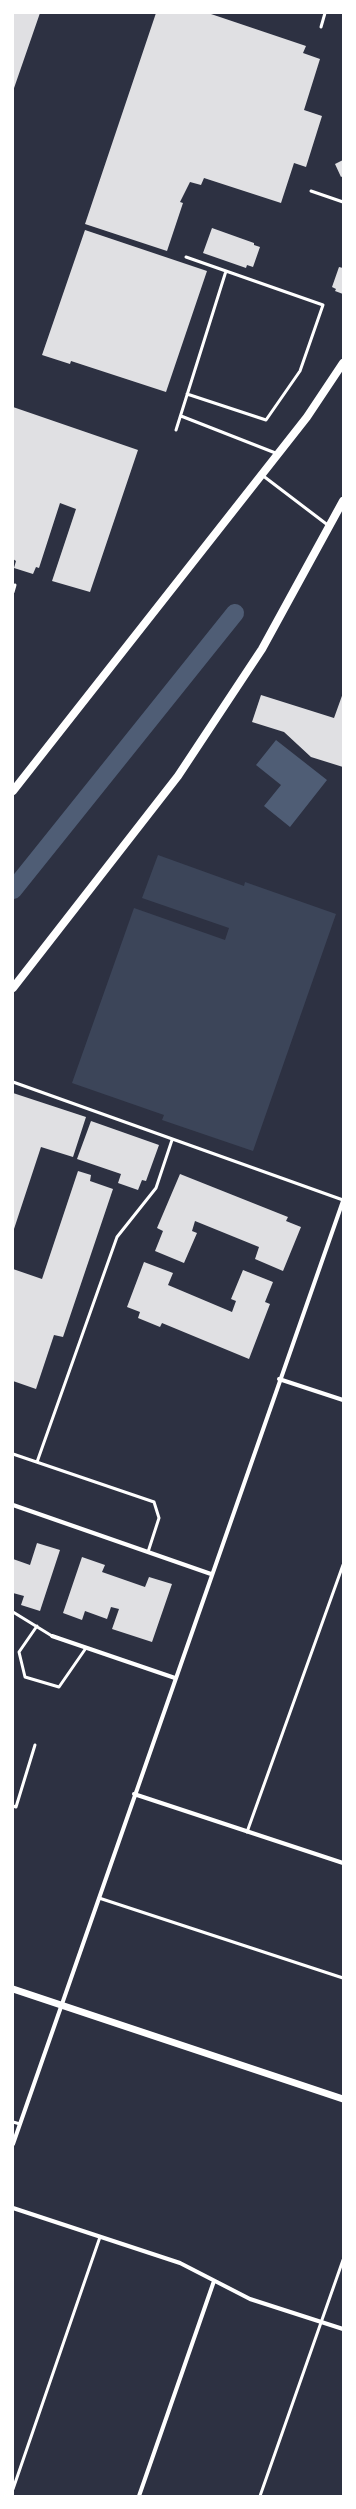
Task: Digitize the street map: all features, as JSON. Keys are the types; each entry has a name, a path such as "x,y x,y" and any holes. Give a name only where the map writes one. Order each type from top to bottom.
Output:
{"main road":[{"path":"13,791 307,417 343,364"},
{"path":"13,988 178,776 262,649 343,501"}],"street":[{"path":"13,2144 279,1379 343,1201"},
{"path":"279,1379 343,1400"},
{"path":"13,1506 211,1574"},
{"path":"52,1636 175,1678"},
{"path":"134,1794 343,1863"},
{"path":"13,1989 343,2099"},
{"path":"13,2208 180,2263 250,2299 343,2329"},
{"path":"139,2496 214,2281"}],"lane":[{"path":"321,27 325,13"},
{"path":"311,191 343,202"},
{"path":"186,257 323,305 300,371 266,420 187,394"},
{"path":"176,430 226,272"},
{"path":"181,416 278,454"},
{"path":"262,474 329,526"},
{"path":"13,592 15,586"},
{"path":"13,1082 343,1201"},
{"path":"37,1462 117,1237 156,1188 172,1140"},
{"path":"13,1454 154,1502 159,1518 148,1552"},
{"path":"247,1832 343,1565"},
{"path":"13,1612 52,1636"},
{"path":"36,1626 19,1652 25,1677 58,1687 86,1648"},
{"path":"13,1806 16,1807 36,1745"},
{"path":"98,1898 343,1978"},
{"path":"13,2122 20,2124"},
{"path":"13,2489 100,2237"},
{"path":"260,2496 343,2260"}],"shaded area":[{"path":"276,740 327,780 290,827 264,806 281,785 256,765"},
{"path":"158,855 244,886 245,882 336,914 253,1151 162,1120 164,1115 72,1083 134,908 225,940 229,928 142,898"}],"building":[{"path":"13,13 40,13 13,91"},
{"path":"156,13 208,13 306,46 303,53 320,59 304,110 322,116 306,167 294,163 281,203 204,178 201,185 190,182 180,202 183,203 167,251 85,224"},
{"path":"343,160 343,176 341,177 335,164"},
{"path":"212,228 254,243 254,245 260,247 253,267 247,265 246,268 203,253"},
{"path":"85,230 207,271 166,392 71,361 70,364 42,355"},
{"path":"339,267 343,268 343,294 335,291 336,289 332,287"},
{"path":"13,407 138,450 90,592 52,581 76,509 60,503 39,568 36,567 33,574 14,568 16,561 13,559"},
{"path":"343,693 343,767 311,757 284,732 252,722 261,695 334,718"},
{"path":"13,1093 86,1117 73,1157 41,1147 13,1232"},
{"path":"91,1121 159,1145 146,1181 142,1180 138,1190 118,1183 121,1174 77,1159"},
{"path":"78,1171 91,1175 90,1181 113,1189 63,1337 54,1335 36,1389 13,1381 13,1269 42,1279"},
{"path":"180,1174 288,1217 286,1221 301,1227 283,1271 255,1259 259,1247 195,1221 192,1231 197,1233 184,1263 155,1251 163,1231 157,1228"},
{"path":"144,1262 173,1273 168,1285 232,1312 236,1301 231,1299 243,1270 273,1282 265,1302 270,1304 249,1359 162,1323 160,1327 138,1318 140,1312 127,1307"},
{"path":"37,1543 60,1550 40,1611 21,1605 24,1596 13,1593 13,1559 30,1565"},
{"path":"82,1557 105,1565 102,1572 145,1587 149,1577 172,1584 152,1642 112,1629 119,1609 111,1607 107,1619 85,1611 82,1620 63,1613"}],"waterway":[{"path":"13,890 235,613"}]}
